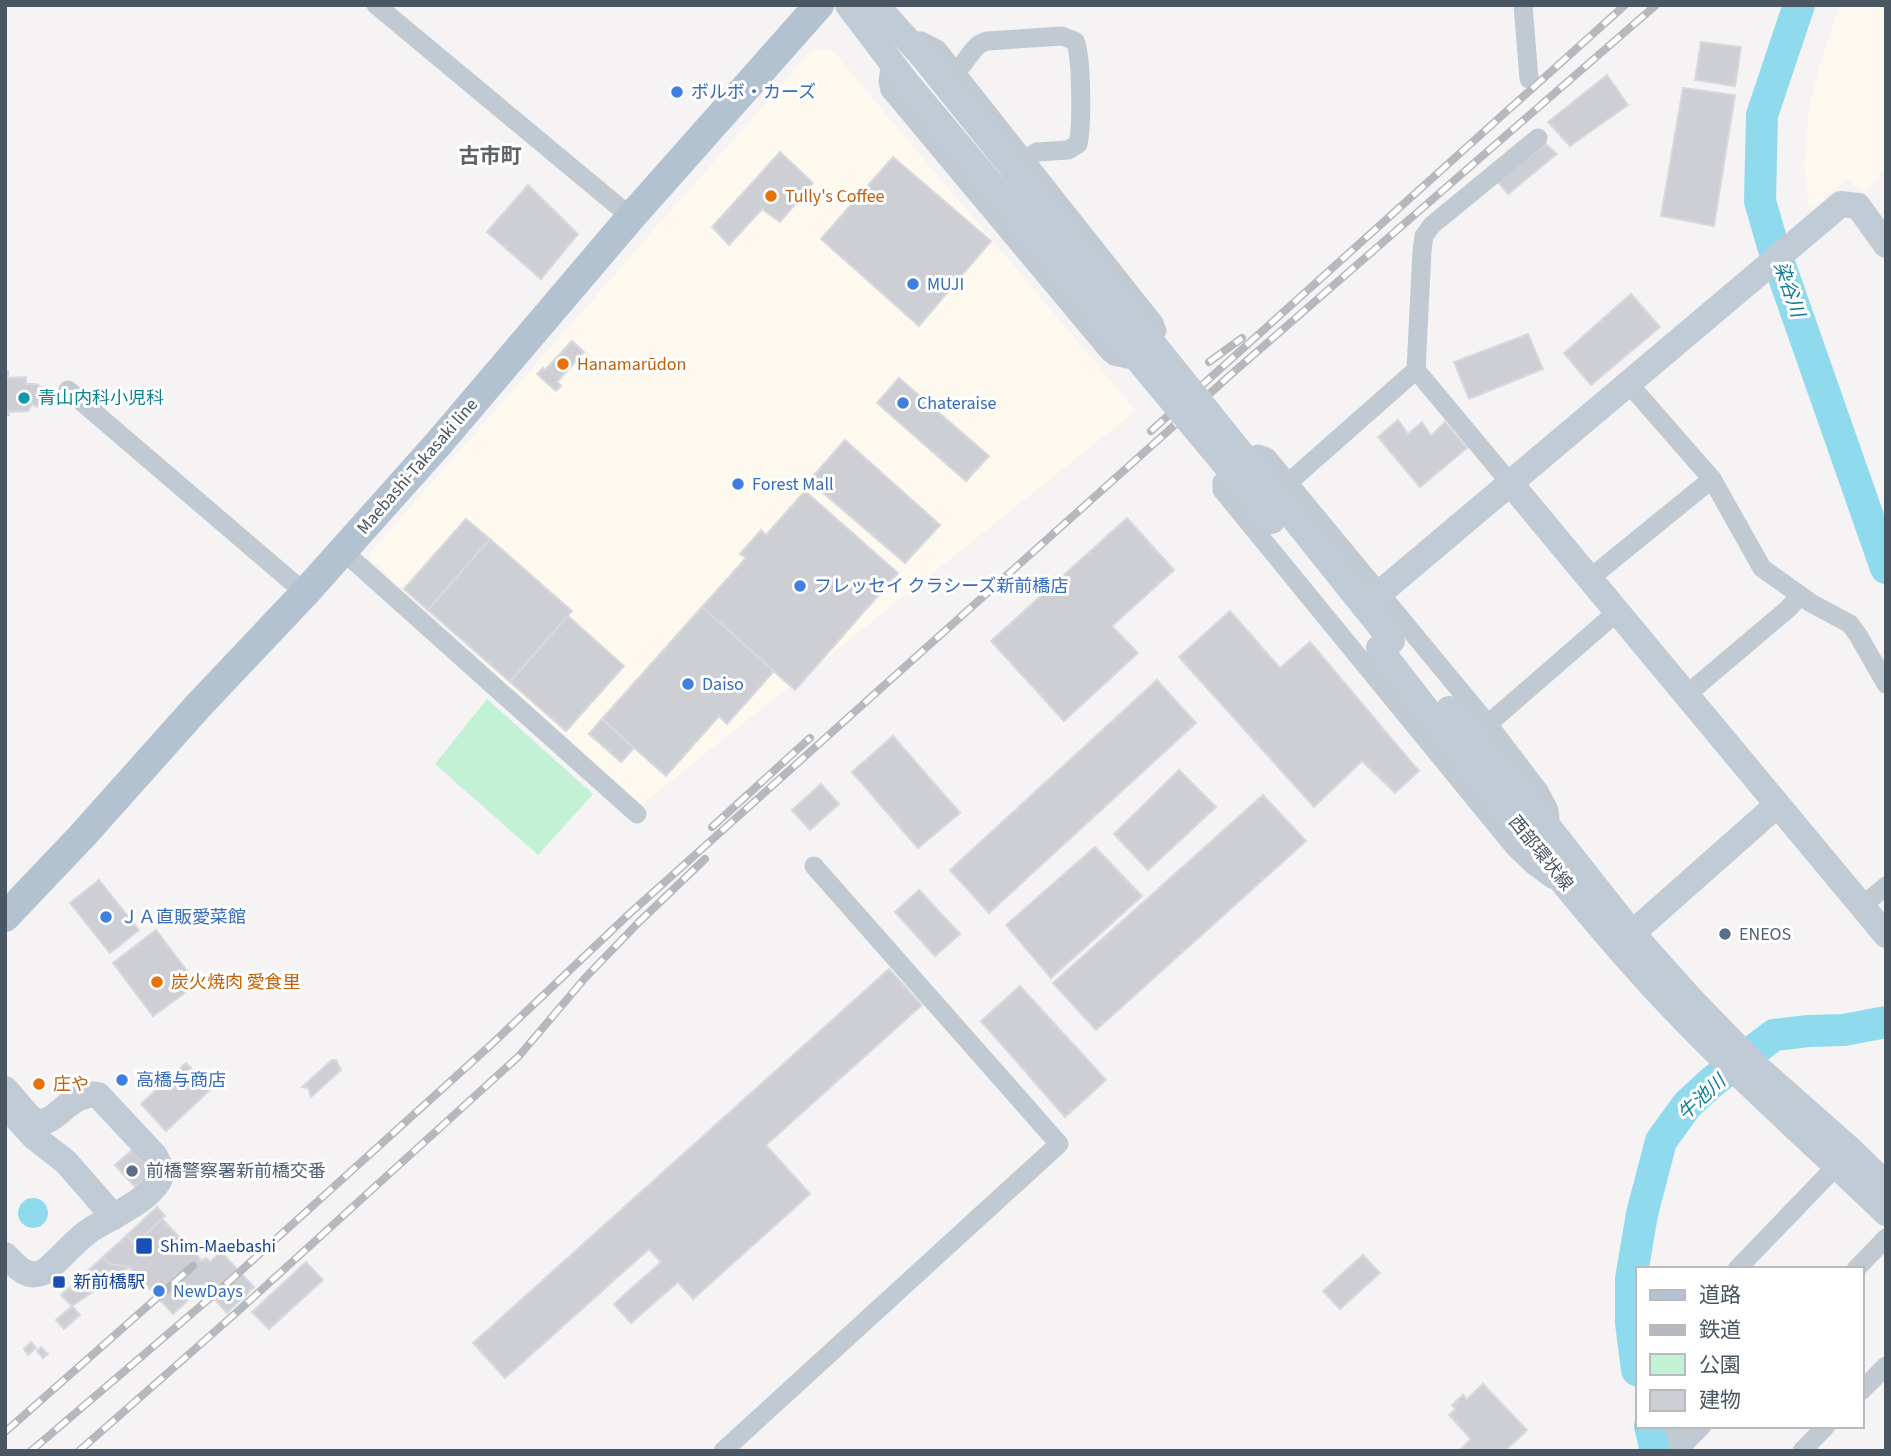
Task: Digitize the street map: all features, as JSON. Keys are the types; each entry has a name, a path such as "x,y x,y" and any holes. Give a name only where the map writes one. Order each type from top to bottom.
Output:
{"main road":[{"name":"Maebashi-Takasaki line","path":"5,917 343,551 818,5"}],"street":[{"path":"376,5 631,217"},
{"path":"848,5 898,70 1385,645"},
{"path":"876,5 916,49 1385,645"},
{"path":"1523,5 1529,79"},
{"path":"956,72 977,45 987,41 1062,36 1075,41 1080,75 1077,144 1075,148 1068,150 1037,152 1025,160"},
{"path":"898,70 888,81 890,90 1109,352 1127,359 1141,350 1157,331 1154,323 956,72 931,45 921,41 916,49"},
{"path":"1538,138 1432,225 1424,236 1416,370 1886,935"},
{"path":"1381,592 1840,204 1858,206 1886,244"},
{"path":"1288,483 1416,370"},
{"path":"1629,384 1712,479 1762,568 1854,629 1886,684"},
{"path":"68,390 305,593"},
{"path":"1551,830 1549,810 1544,800 1488,724 1267,457 1258,454 1222,482 1222,490 1515,848 1547,877 1563,881"},
{"path":"1590,579 1712,479"},
{"path":"343,551 637,814"},
{"path":"1685,696 1789,608 1800,595"},
{"path":"1488,724 1617,612"},
{"name":"西部環状線","path":"1385,645 1551,830 1625,940"},
{"name":"西部環状線","path":"1385,645 1563,881 1625,940 1749,1072 1844,1158"},
{"path":"1625,940 1776,806"},
{"path":"723,1451 1059,1144 814,866"},
{"path":"1862,906 1886,886"},
{"path":"5,1089 30,1117 41,1121 52,1119 76,1098 98,1095 155,1156 162,1170 160,1180 138,1200 90,1230 38,1275 23,1272 5,1255"},
{"path":"5,1105 34,1137 66,1162 114,1217"},
{"path":"1844,1158 1886,1184"},
{"path":"1844,1158 1886,1213"},
{"path":"1739,1267 1844,1158"},
{"path":"1858,1267 1886,1238"},
{"path":"1863,1389 1886,1366"},
{"path":"1674,1428 1679,1450"},
{"path":"1679,1450 1700,1428"},
{"path":"1802,1451 1824,1428"}],"shaded area":[{"path":"1840,5 1886,5 1886,169 1864,192 1847,179 1809,210 1804,165 1809,108 1819,67"},
{"name":"Forest Mall","path":"813,49 831,49 1136,411 641,805 367,556"}],"green space":[{"path":"487,699 593,794 538,855 435,764"}],"water":[{"path":"33,1198 44,1202 48,1213 44,1224 33,1228 22,1224 18,1213 22,1202"}],"building":[{"path":"1701,42 1741,47 1735,86 1695,80"},
{"path":"1607,75 1628,105 1570,146 1548,122"},
{"path":"1683,88 1735,95 1714,226 1661,216"},
{"path":"1546,144 1557,154 1508,194 1497,181"},
{"name":"Tully's Coffee","path":"780,152 813,183 780,222 762,209 729,245 712,227"},
{"name":"MUJI","path":"893,157 991,241 919,326 821,239"},
{"path":"528,185 578,234 541,279 487,232"},
{"path":"1631,294 1660,327 1591,385 1564,353"},
{"path":"1528,334 1543,369 1469,399 1454,362"},
{"path":"572,341 584,352 557,382 561,386 556,391 537,374 543,368 545,370"},
{"name":"青山内科小児科","path":"8,371 8,378 26,377 26,384 36,384 47,391 37,407 32,404 28,411 8,412 9,415 5,415 5,372"},
{"path":"899,378 989,456 966,481 877,403"},
{"path":"1398,420 1408,434 1422,422 1431,436 1445,422 1467,448 1420,487 1378,437"},
{"path":"845,440 940,525 905,563 809,481"},
{"path":"805,491 898,573 795,690 702,607 746,558 740,554 761,530 766,535"},
{"path":"1127,518 1174,570 1112,626 1138,653 1064,721 991,641"},
{"path":"466,519 490,539 428,610 404,589"},
{"path":"490,539 572,611 510,682 428,610"},
{"path":"702,607 774,671 727,724 719,716 666,776 602,719"},
{"path":"1230,611 1280,668 1310,642 1419,771 1395,793 1362,761 1314,807 1179,657"},
{"path":"568,616 624,666 566,731 510,682"},
{"path":"1157,680 1196,723 989,913 950,870"},
{"path":"602,719 634,748 621,762 589,734"},
{"path":"893,736 960,813 918,848 852,772"},
{"path":"1179,770 1216,807 1148,870 1114,834"},
{"path":"821,784 839,804 810,830 792,810"},
{"path":"1263,795 1306,841 1096,1030 1053,983"},
{"path":"1095,847 1142,896 1051,978 1006,925"},
{"path":"99,880 139,930 110,953 70,903"},
{"path":"919,890 960,934 935,956 895,912"},
{"path":"156,930 197,984 153,1016 113,963"},
{"path":"889,969 922,1005 766,1145 810,1194 693,1299 678,1282 631,1323 614,1304 661,1262 649,1249 505,1378 473,1343"},
{"path":"1020,986 1106,1080 1065,1117 981,1021"},
{"path":"332,1060 336,1060 341,1070 311,1097 308,1088 302,1087"},
{"path":"186,1063 211,1089 166,1131 141,1104"},
{"path":"132,1150 149,1168 149,1176 135,1187 115,1165"},
{"path":"157,1207 165,1216 135,1244 127,1235"},
{"path":"162,1219 202,1261 206,1258 210,1262 221,1252 254,1287 227,1313 203,1286 173,1314 129,1267 109,1264 103,1257 127,1235 135,1244"},
{"path":"1363,1255 1380,1273 1340,1309 1323,1291"},
{"path":"103,1257 109,1264 129,1267 72,1306 61,1295"},
{"path":"306,1262 323,1280 269,1329 252,1312"},
{"path":"72,1306 80,1315 64,1329 56,1320"},
{"path":"31,1342 36,1348 28,1355 24,1349"},
{"path":"41,1347 48,1354 43,1358 37,1351"},
{"path":"1483,1384 1527,1430 1505,1451 1459,1451 1471,1439 1449,1415 1456,1409 1452,1405 1463,1395 1467,1399"}],"waterway":[{"name":"染谷川","path":"1799,5 1762,115 1760,201 1773,246 1886,568"},
{"name":"牛池川","path":"1636,1362 1631,1323 1631,1279 1642,1214 1661,1141 1687,1105 1712,1082 1774,1035 1844,1030 1886,1022"},
{"name":"牛池川","path":"1650,1428 1656,1451"}],"railway":[{"path":"1151,431 1625,5"},
{"path":"31,1451 224,1286 494,1042 628,915 1236,370 1656,5"},
{"path":"1209,362 1242,338"},
{"path":"712,827 810,738"},
{"path":"79,1451 237,1312 519,1056 585,978 705,859"},
{"path":"5,1432 193,1266"}],"place":[{"name":"ボルボ・カーズ","path":"677,92"},
{"name":"Tully's Coffee","path":"771,196"},
{"name":"MUJI","path":"913,284"},
{"name":"Hanamarūdon","path":"563,364"},
{"name":"青山内科小児科","path":"24,398"},
{"name":"Chateraise","path":"903,403"},
{"name":"Forest Mall","path":"738,484"},
{"name":"フレッセイ クラシーズ新前橋店","path":"800,586"},
{"name":"Daiso","path":"688,684"},
{"name":"ＪＡ直販愛菜館","path":"106,917"},
{"name":"ENEOS","path":"1725,934"},
{"name":"炭火焼肉 愛食里","path":"157,982"},
{"name":"高橋与商店","path":"122,1080"},
{"name":"庄や","path":"39,1084"},
{"name":"前橋警察署新前橋交番","path":"132,1171"},
{"name":"Shim-Maebashi","path":"144,1246"},
{"name":"新前橋駅","path":"59,1282"},
{"name":"NewDays","path":"159,1291"}],"district":[{"name":"古市町","path":"490,156"}]}
